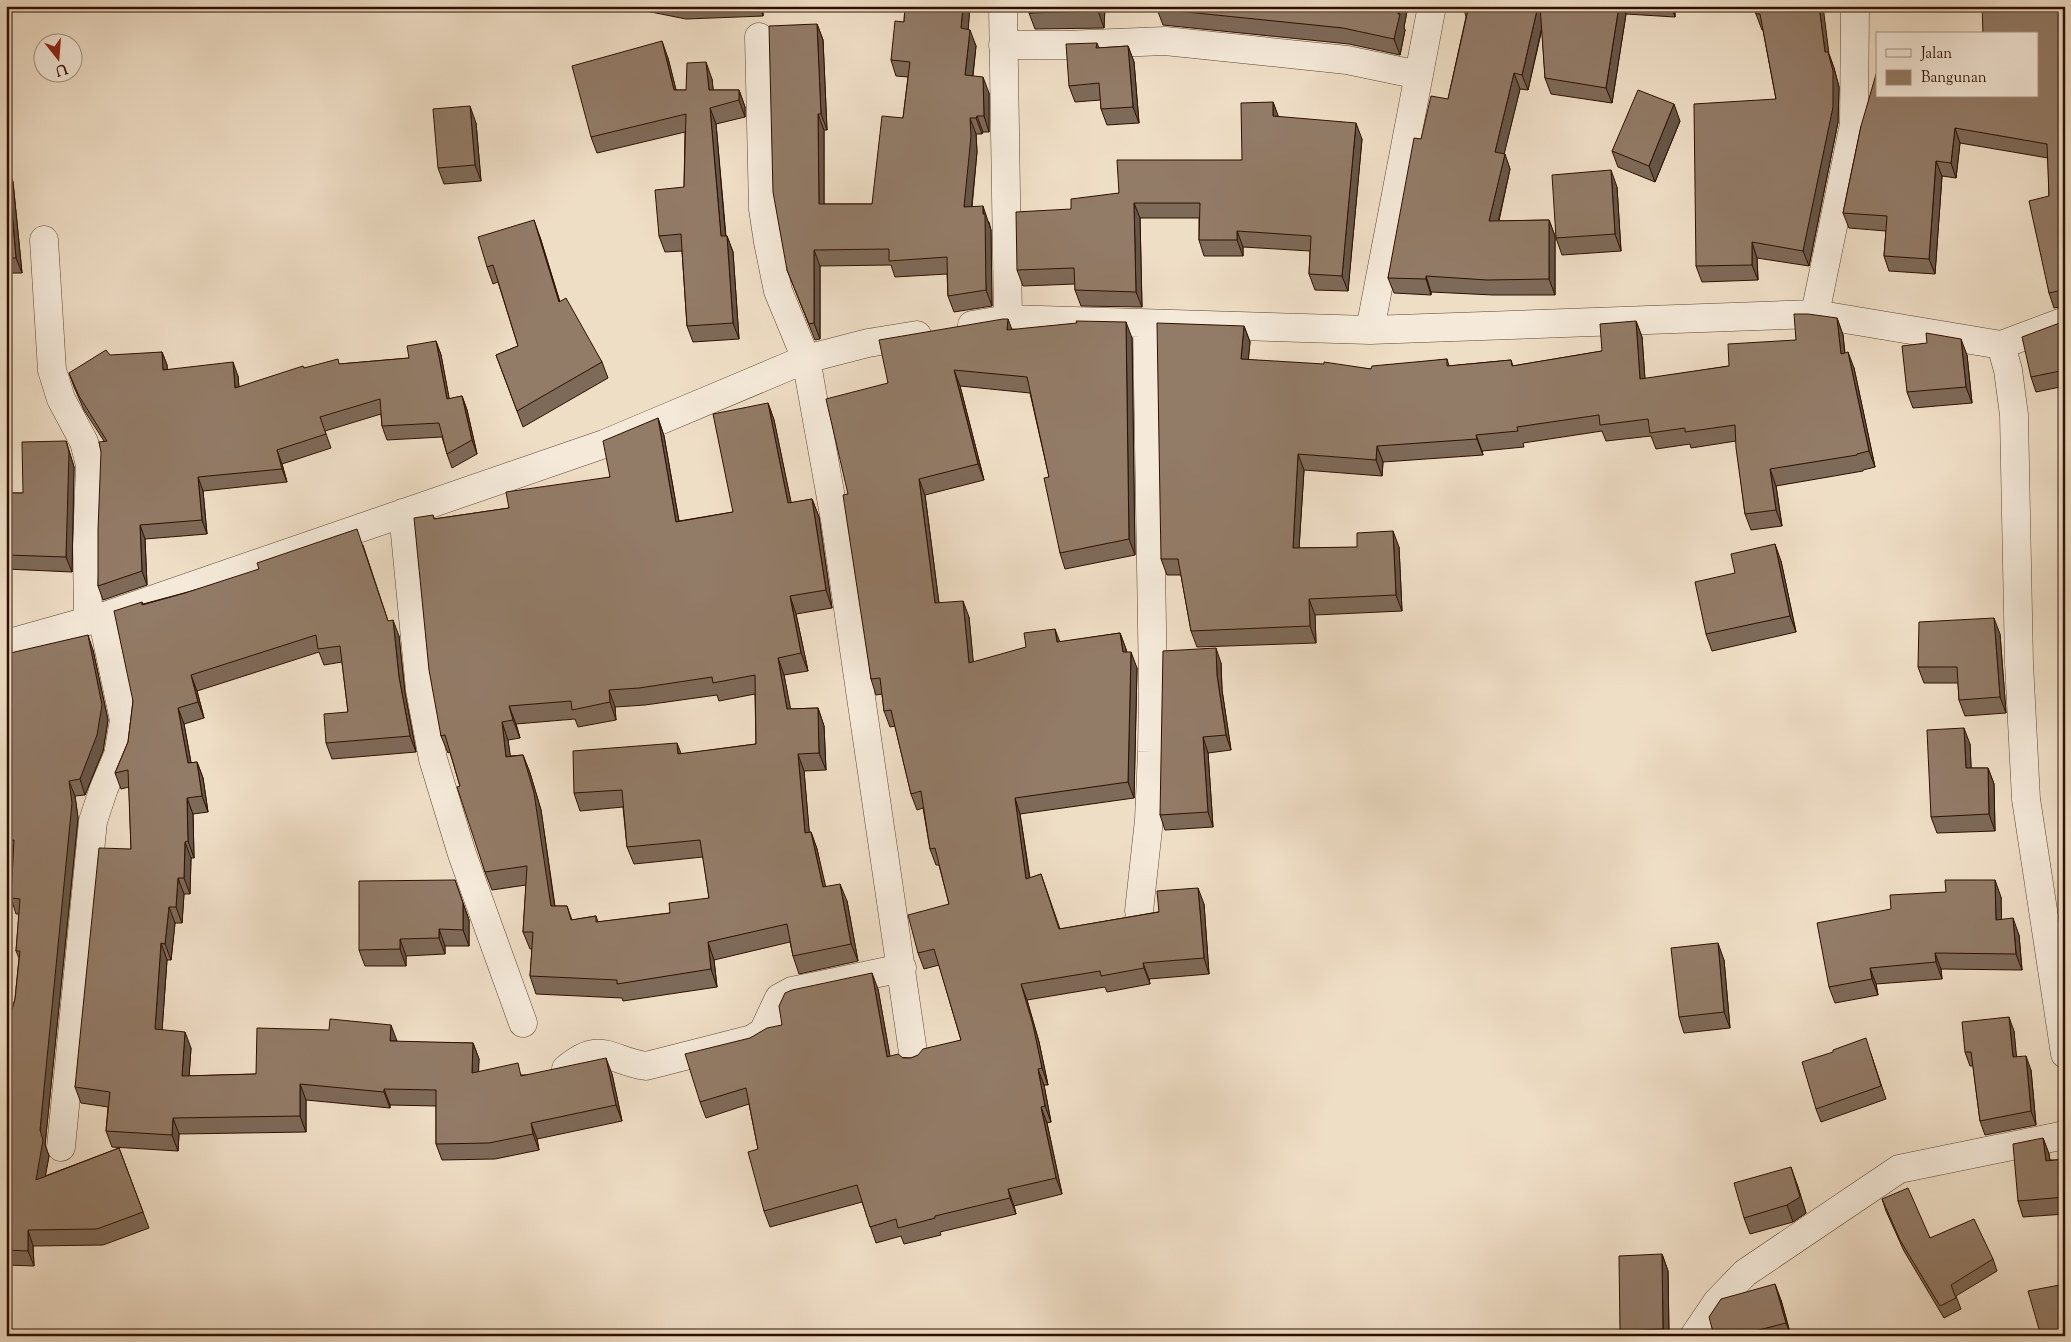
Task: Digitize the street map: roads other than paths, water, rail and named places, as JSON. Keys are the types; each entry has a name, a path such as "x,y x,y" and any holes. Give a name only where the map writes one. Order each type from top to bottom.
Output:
{"street":[{"path":"1003,6 1008,319"},
{"path":"1370,330 1432,6"},
{"path":"1815,314 1854,124 1855,6"},
{"path":"759,37 764,217 778,291 806,359 836,520 914,1058"},
{"path":"1003,46 1065,46 1165,41 1347,60 1419,75"},
{"path":"44,240 52,370 61,399 84,442 90,465 87,543 95,619 124,720 118,755 93,821 61,1147"},
{"path":"6,644 95,619 604,444 806,359 868,343 1008,319 1370,330 1815,314 2001,345 2065,321"},
{"path":"1139,911 1149,820 1152,752 1147,324"},
{"path":"2001,345 2008,370 2014,415 2018,663 2026,799 2058,972 2065,1054"},
{"path":"403,513 420,690 433,759 478,901 523,1023"},
{"path":"566,1069 585,1056 600,1053 611,1054 631,1064 646,1066 752,1039 764,1032 780,998 792,991 902,968"},
{"path":"1694,1336 1717,1302 1746,1274 1900,1169 2065,1135"}]}
